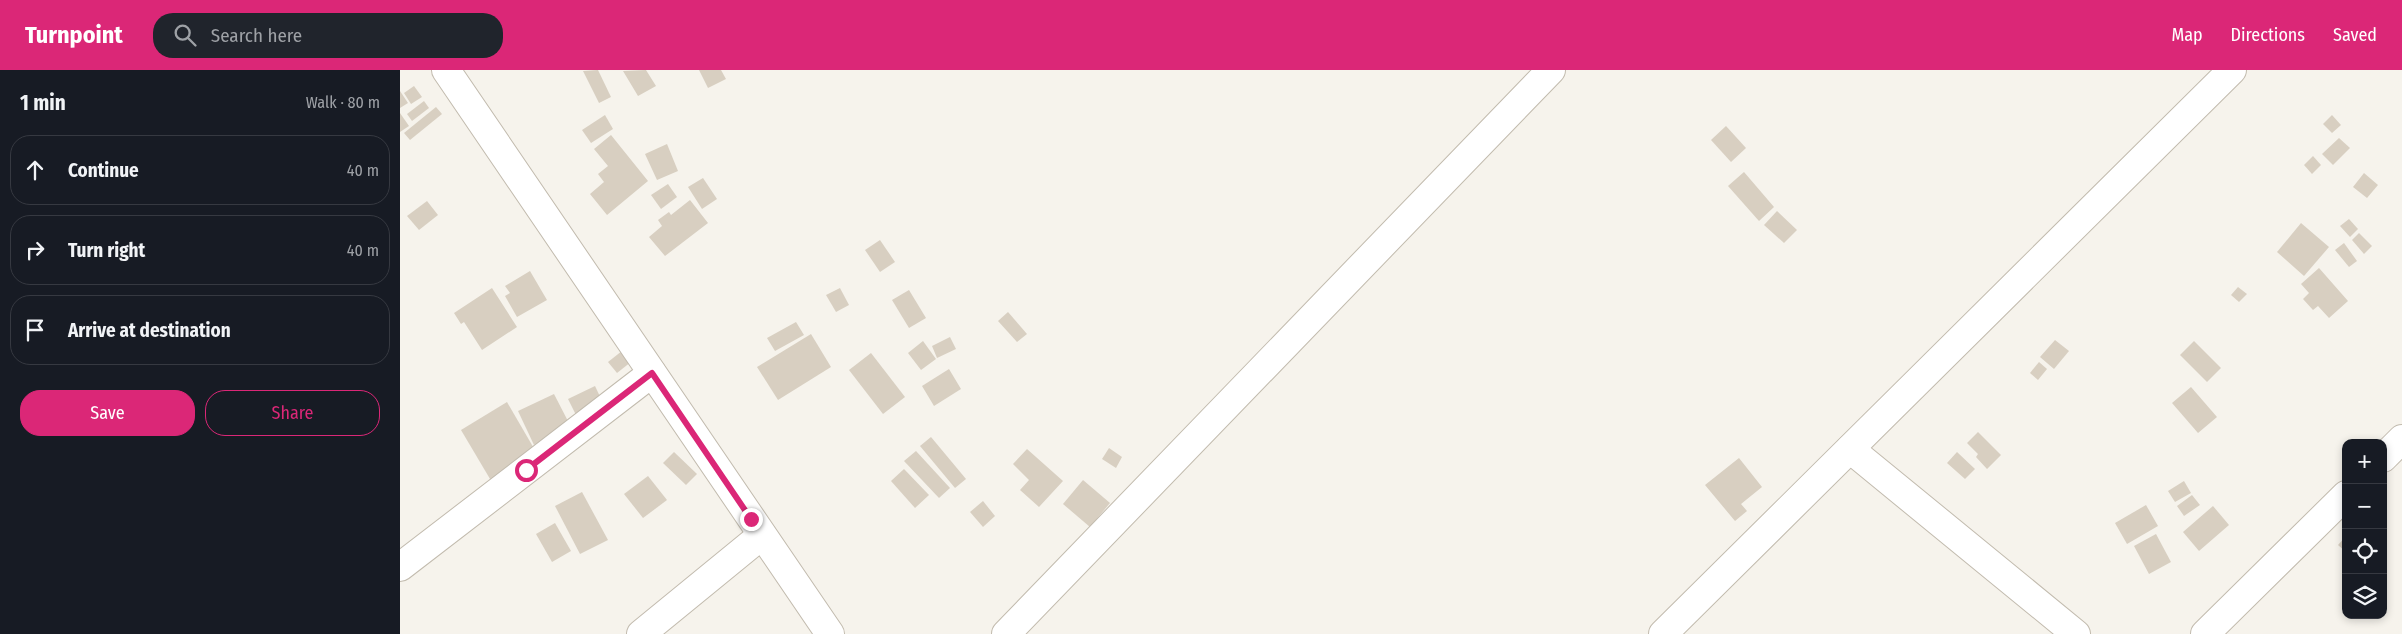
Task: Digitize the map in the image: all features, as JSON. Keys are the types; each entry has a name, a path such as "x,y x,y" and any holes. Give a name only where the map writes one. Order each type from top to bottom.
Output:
{"street":[{"path":"446,70 830,634"},
{"path":"1006,634 1551,70"},
{"path":"1663,634 2232,70"},
{"path":"400,568 652,373"},
{"path":"2387,454 2402,439"},
{"path":"1850,449 2076,634"},
{"path":"2205,634 2342,499"},
{"path":"641,634 762,535"}],"building":[{"path":"598,70 611,97 599,103 583,71"},
{"path":"646,70 656,86 638,96 623,71"},
{"path":"699,70 721,70 726,79 708,88"},
{"path":"414,86 422,97 411,104 404,93"},
{"path":"400,91 408,103 400,108"},
{"path":"424,101 429,108 412,121 407,114"},
{"path":"436,107 442,114 410,140 404,133"},
{"path":"400,113 409,126 400,132"},
{"path":"605,115 613,129 591,143 582,130"},
{"path":"2332,115 2341,125 2332,133 2323,124"},
{"path":"1726,126 1746,148 1731,162 1711,140"},
{"path":"611,135 648,181 607,215 590,194 604,182 598,174 608,166 594,149"},
{"path":"2339,138 2350,148 2333,165 2322,154"},
{"path":"667,144 678,171 657,180 645,154"},
{"path":"2313,156 2321,165 2312,174 2304,165"},
{"path":"1744,172 1774,207 1759,221 1728,186"},
{"path":"2364,173 2378,185 2367,198 2353,187"},
{"path":"703,178 717,199 702,209 688,187"},
{"path":"668,184 677,197 661,209 651,195"},
{"path":"690,200 708,223 665,256 649,237 662,226 658,220 669,212 671,215"},
{"path":"427,201 438,215 419,230 407,216"},
{"path":"1777,211 1797,230 1784,243 1764,225"},
{"path":"2349,219 2358,229 2350,237 2340,226"},
{"path":"2301,223 2329,247 2304,276 2277,252"},
{"path":"2359,233 2372,246 2364,254 2352,240"},
{"path":"880,240 895,262 880,272 865,250"},
{"path":"2344,243 2357,261 2349,267 2335,250"},
{"path":"2319,268 2348,301 2329,318 2318,306 2313,310 2303,299 2309,293 2301,284"},
{"path":"530,271 547,300 517,317 505,296 510,293 505,286"},
{"path":"2238,287 2247,294 2239,302 2231,295"},
{"path":"492,288 517,327 482,350 464,322 461,324 454,313"},
{"path":"840,288 849,305 836,312 826,295"},
{"path":"909,290 926,318 909,328 892,300"},
{"path":"1008,312 1027,334 1017,342 998,321"},
{"path":"796,322 804,335 775,351 767,338"},
{"path":"811,334 831,367 778,400 757,367"},
{"path":"950,337 956,349 937,358 932,346"},
{"path":"2055,340 2069,351 2054,369 2040,357"},
{"path":"923,341 936,359 921,370 908,353"},
{"path":"2194,341 2221,368 2207,382 2180,355"},
{"path":"627,347 636,358 617,373 608,362"},
{"path":"871,353 905,397 883,414 849,370"},
{"path":"2039,362 2047,369 2038,380 2030,373"},
{"path":"949,369 961,389 934,406 922,386"},
{"path":"595,386 604,405 577,417 568,399"},
{"path":"2191,387 2217,417 2198,433 2172,403"},
{"path":"554,394 571,427 534,445 518,411"},
{"path":"507,402 539,457 493,484 461,430"},
{"path":"1978,432 2001,455 1987,469 1976,457 1978,454 1967,443"},
{"path":"931,437 966,479 955,488 920,446"},
{"path":"1109,448 1122,457 1116,468 1102,459"},
{"path":"1027,449 1063,481 1039,507 1020,490 1029,480 1013,464"},
{"path":"916,451 950,488 939,498 904,461"},
{"path":"674,452 697,474 686,485 663,463"},
{"path":"1957,452 1975,469 1965,479 1947,463"},
{"path":"1739,458 1762,487 1741,504 1747,511 1735,521 1705,485"},
{"path":"904,469 929,495 915,508 891,481"},
{"path":"648,476 667,500 643,518 624,494"},
{"path":"1083,480 1110,503 1090,527 1063,504"},
{"path":"2184,481 2191,493 2175,502 2168,491"},
{"path":"582,492 608,540 580,554 555,506"},
{"path":"2192,495 2200,505 2184,516 2177,506"},
{"path":"983,501 995,516 983,527 970,512"},
{"path":"2146,505 2158,526 2127,544 2115,523"},
{"path":"2213,506 2229,525 2199,551 2183,532"},
{"path":"555,523 571,551 552,562 536,534"},
{"path":"2156,534 2171,562 2149,574 2134,546"},
{"path":"2342,540 2342,548 2338,545"}],"route":[{"path":"526,470 652,373 751,519"}]}
